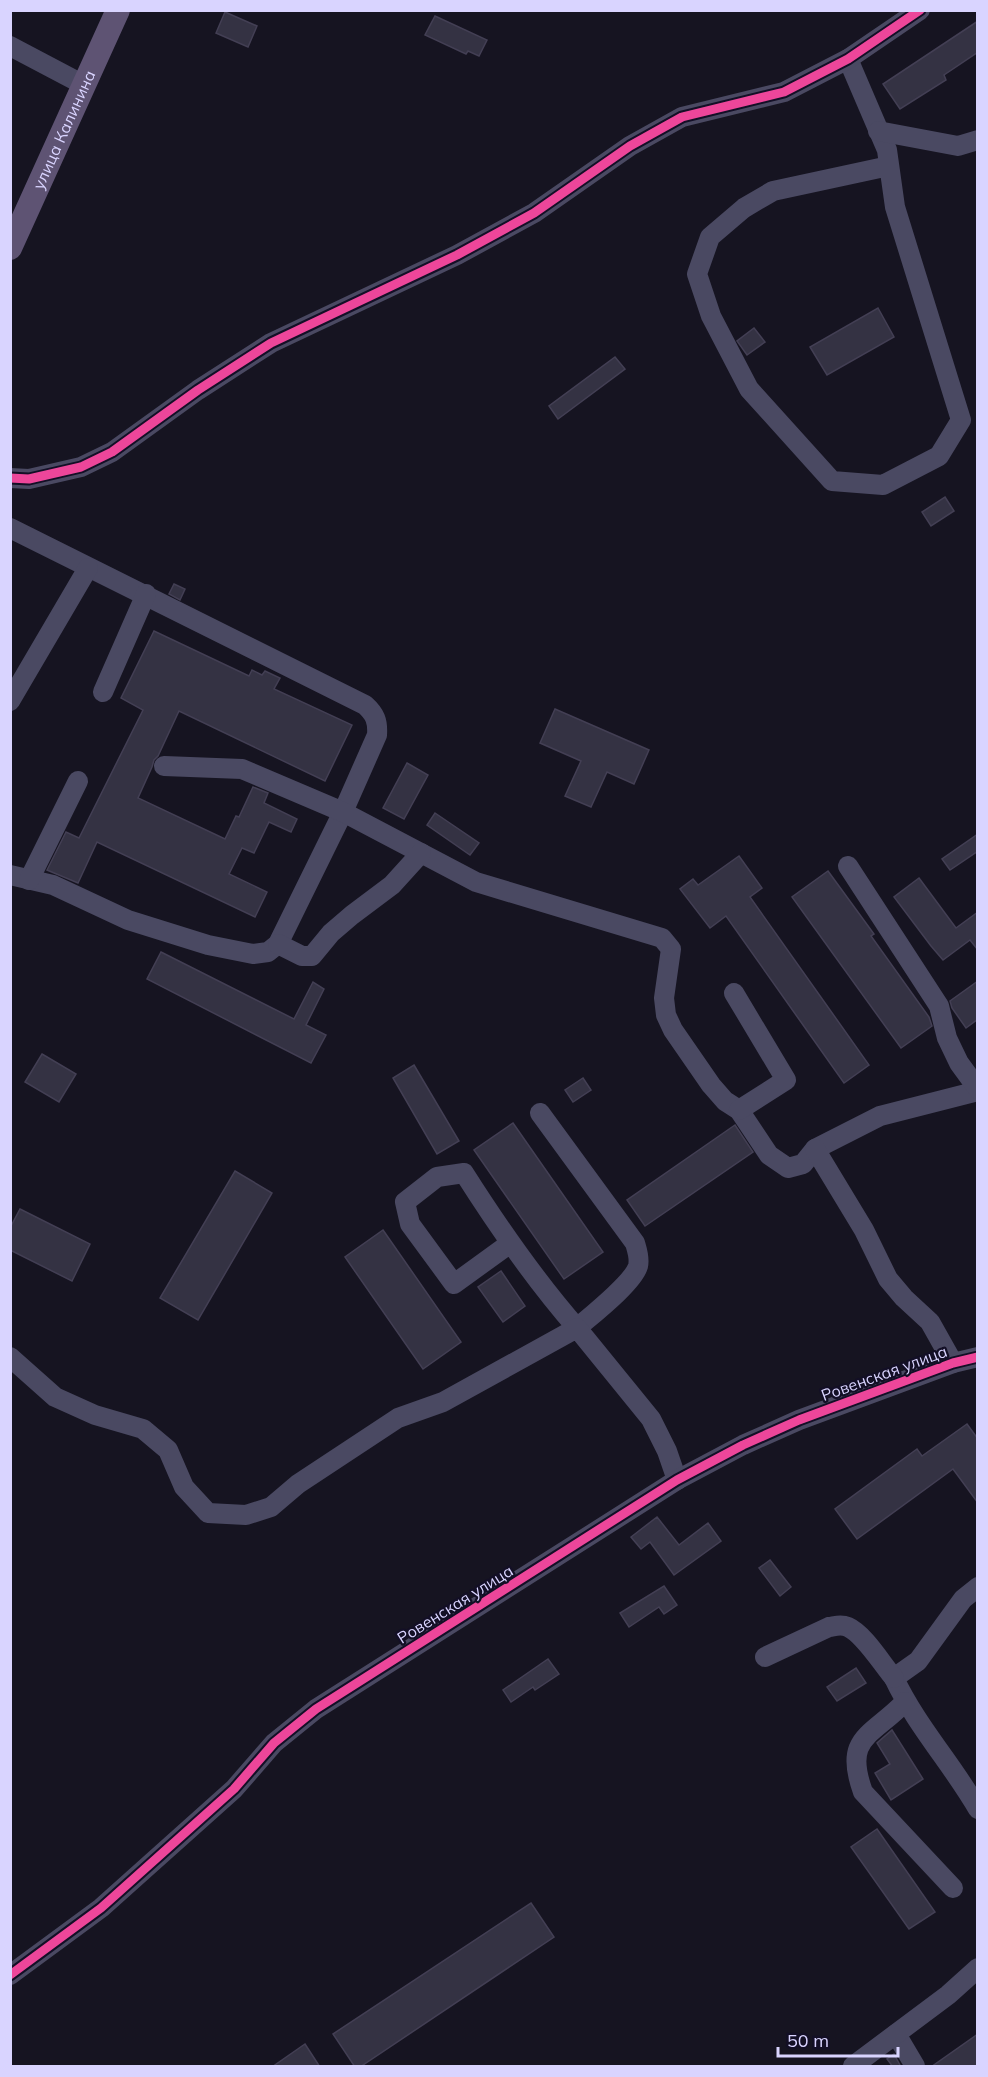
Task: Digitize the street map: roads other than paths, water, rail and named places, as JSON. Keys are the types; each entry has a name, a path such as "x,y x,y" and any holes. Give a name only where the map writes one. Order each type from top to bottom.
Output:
{"main road":[{"name":"улица Калинина","path":"10,248 118,10"}],"street":[{"path":"10,478 29,479 81,467 112,453 198,390 271,343 457,255 534,213 630,146 682,117 784,92 848,59 920,10"},
{"path":"10,46 84,85"},
{"path":"848,59 886,150 889,166 896,207 961,420 939,456 883,485 832,481 749,389 711,316 697,274 710,237 744,208 773,191 889,166"},
{"path":"878,131 958,146 978,141"},
{"path":"10,528 364,705 378,722 377,735 343,812 278,944 268,952 253,954 208,945 128,920 53,885 20,878 78,781"},
{"path":"10,701 88,568"},
{"path":"102,692 146,594"},
{"path":"164,766 242,769 343,812 495,890 662,938 668,943 672,955 664,998 666,1015 673,1030 711,1085 725,1101 739,1110 769,1155 788,1168 803,1164 815,1149 880,1116 978,1090 959,1063 947,1038 939,1006 848,866"},
{"path":"278,944 302,956 312,956 331,933 392,885 421,853"},
{"path":"734,993 786,1080 739,1110"},
{"path":"10,1357 55,1397 95,1416 143,1429 168,1450 184,1487 208,1513 246,1515 271,1507 298,1484 399,1418 443,1402 577,1328 632,1278 638,1267 639,1255 635,1243 540,1113"},
{"path":"815,1149 864,1230 888,1279 904,1298 930,1322 953,1363"},
{"path":"509,1244 454,1284 410,1224 405,1202 437,1177 464,1173 509,1244 651,1419 667,1451 677,1480"},
{"name":"Ровенская улица","path":"10,1975 101,1908 234,1789 274,1743 315,1709 677,1480 743,1445 799,1420 953,1363 978,1357"},
{"path":"894,1678 918,1661 963,1599 978,1587"},
{"path":"765,1657 829,1627 839,1625 858,1633 894,1678 905,1702 978,1809"},
{"path":"905,1702 864,1738 856,1753 856,1773 863,1792 953,1887"},
{"path":"853,2067 948,1995 978,1968"},
{"path":"896,2034 915,2067"}]}
